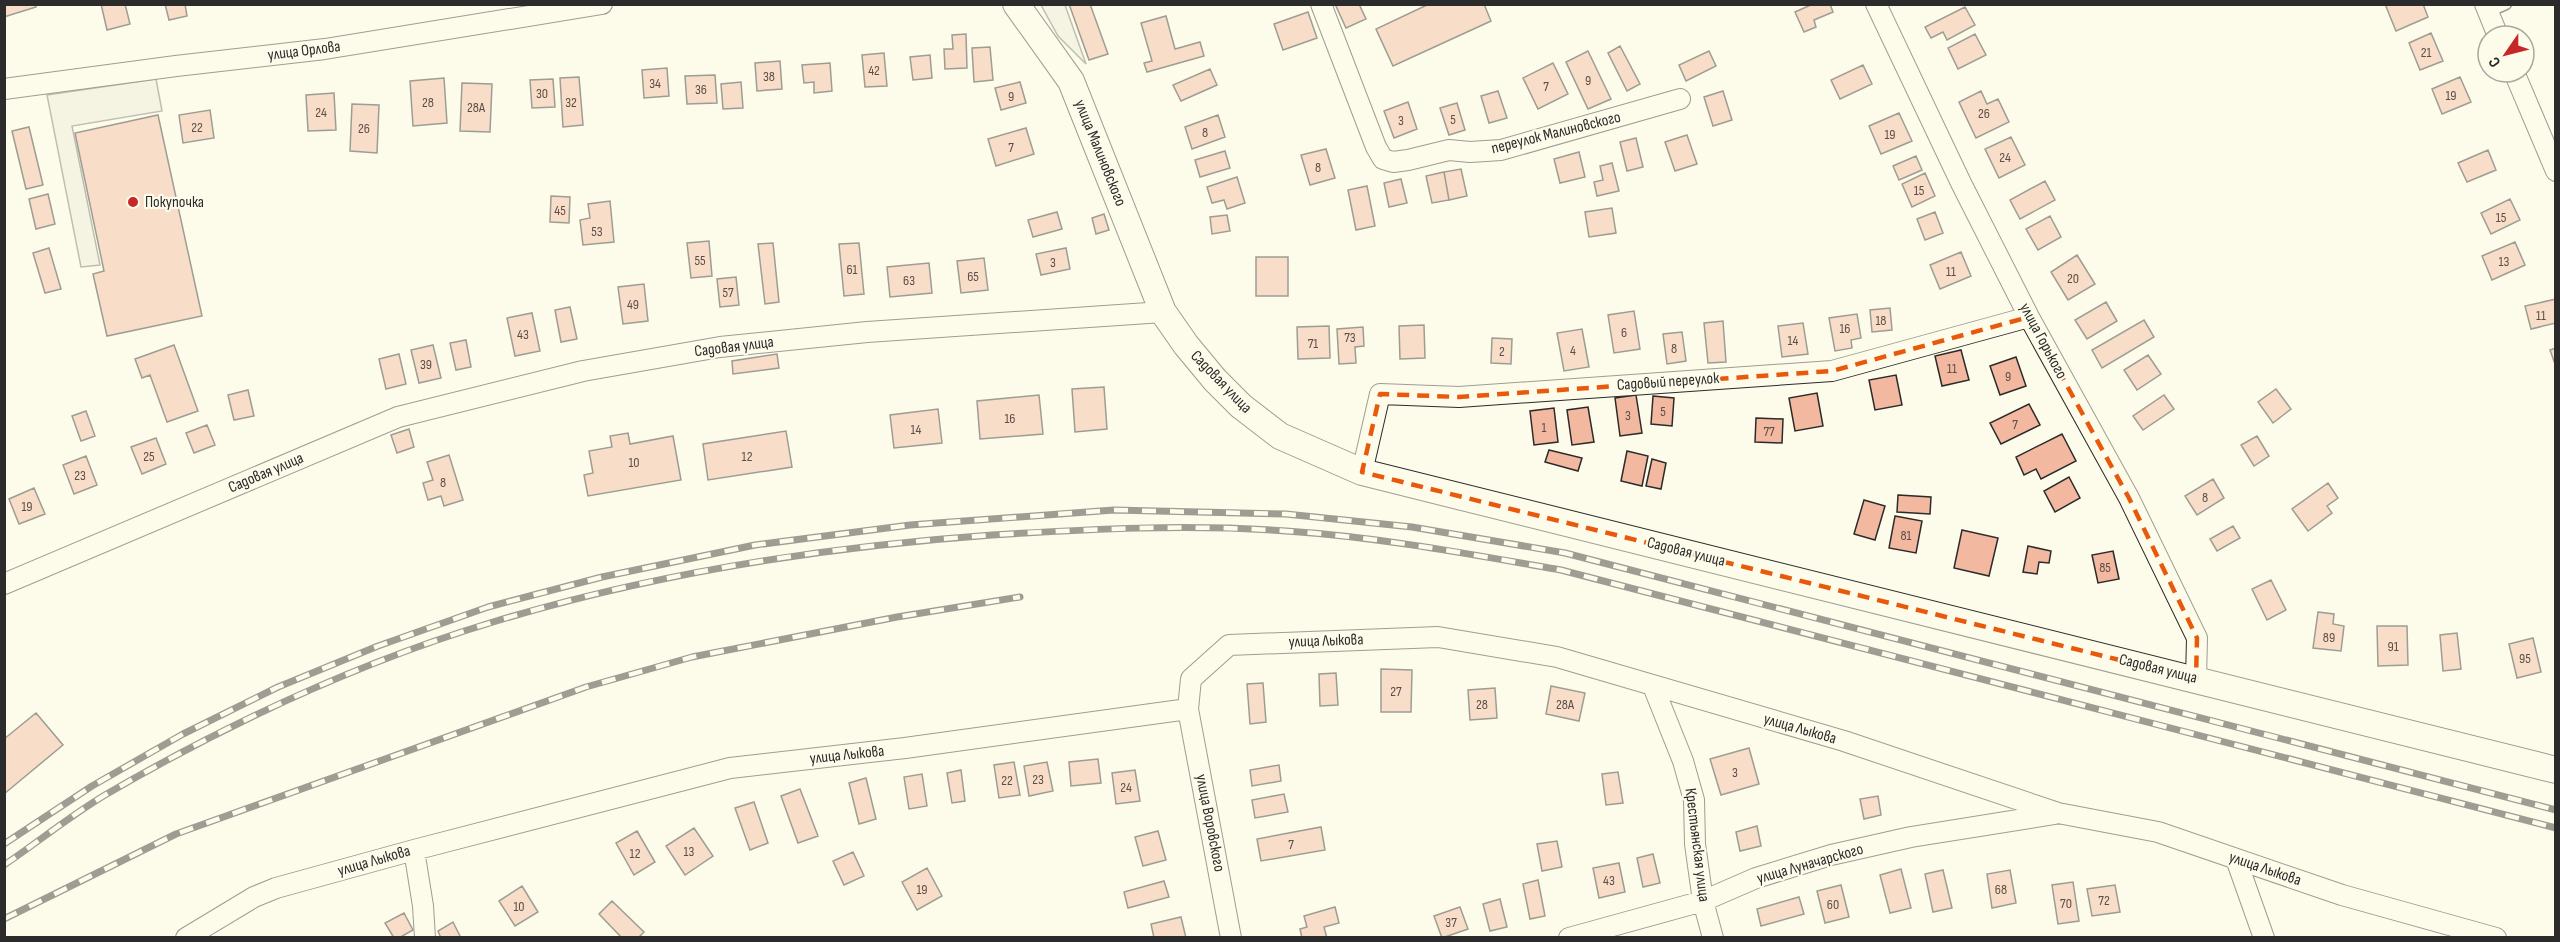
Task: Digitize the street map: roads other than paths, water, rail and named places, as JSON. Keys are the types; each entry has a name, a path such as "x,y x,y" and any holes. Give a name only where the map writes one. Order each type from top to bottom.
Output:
{"street":[{"name":"улица Орлова","path":"4,89 326,49 602,4"},
{"name":"улица Малиновского","path":"1016,4 1071,81 1163,312"},
{"name":"переулок Малиновского","path":"1321,4 1376,147 1383,159 1393,162 1449,150 1470,152 1501,150 1680,99"},
{"name":"улица Горького","path":"1876,4 1961,183 2029,317 2128,498 2197,638 2196,679"},
{"path":"2493,7 2496,24"},
{"path":"2519,84 2556,171"},
{"name":"Садовая улица","path":"4,584 398,417 583,371 732,346 867,332 1163,312 1215,380 1241,406 1280,436 1362,472 2556,770"},
{"name":"Садовый переулок","path":"1362,472 1380,394 1459,397 1832,371 2029,317"},
{"name":"улица Лыкова","path":"186,938 244,902 276,888 730,768 917,747 1188,709 1191,679 1229,645 1438,637 1557,657 1844,741 2058,813 2158,831 2342,895 2496,938"},
{"name":"Крестьянская улица","path":"1653,686 1683,761 1694,800 1695,844 1703,901 1713,938"},
{"name":"улица Воровского","path":"1188,709 1231,938"},
{"name":"улица Луначарского","path":"1569,938 1703,901 1756,878 1831,855 1911,837 2058,813"},
{"path":"414,850 423,906 425,938"},
{"path":"2236,859 2264,938"}],"railway":[{"path":"4,844 92,786 183,734 278,687 378,646 488,607 602,577 755,545 910,525 1114,510 1286,514 1412,527 1565,553 2556,810"},
{"path":"4,865 105,795 246,720 392,656 493,622 615,589 802,555 929,540 1139,528 1249,529 1355,537 1561,570 2556,828"},
{"path":"4,919 176,834 586,687 692,657 897,617 1020,597"}],"place":[{"name":"Покупочка","path":"133,202"}]}
